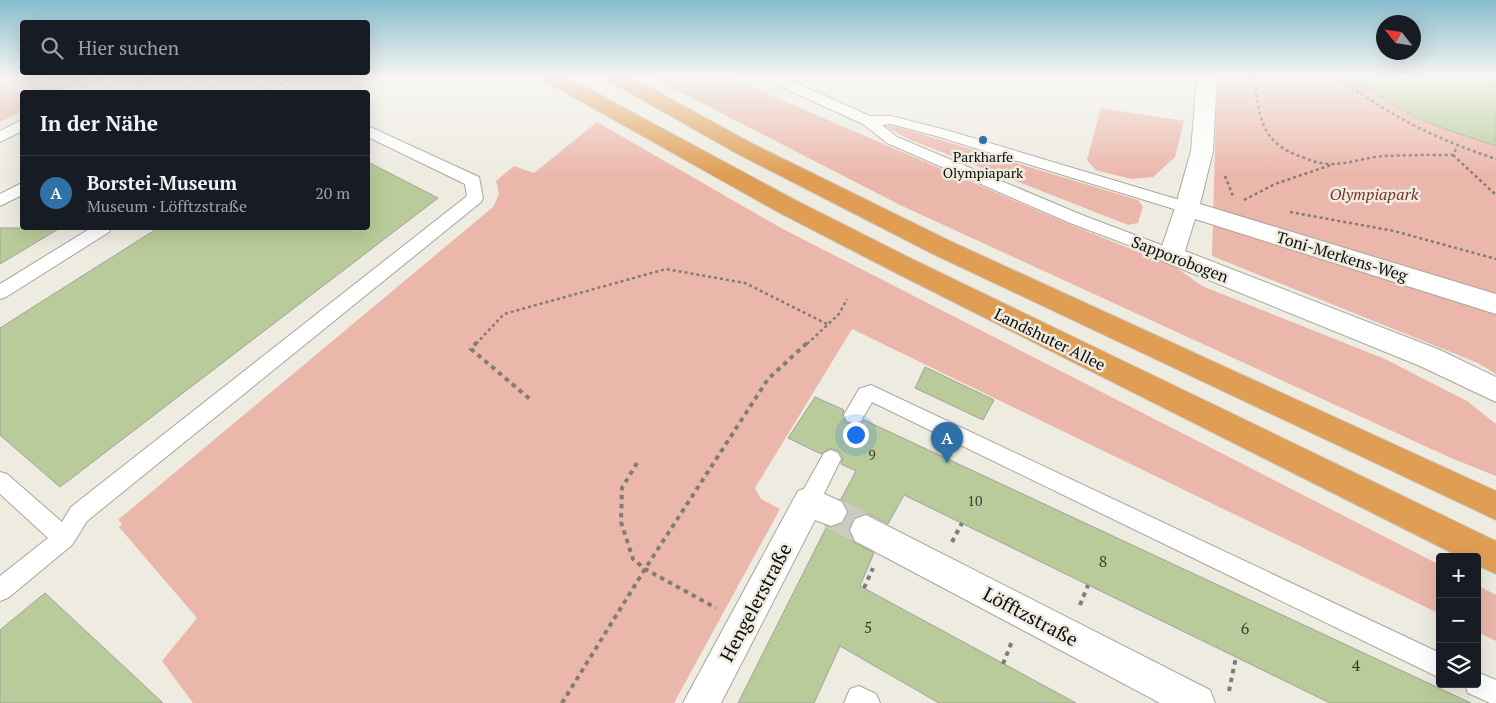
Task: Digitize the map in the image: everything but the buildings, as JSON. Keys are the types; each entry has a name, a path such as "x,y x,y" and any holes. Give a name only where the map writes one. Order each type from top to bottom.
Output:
{"highway":[{"name":"Landshuter Allee","path":"614,109 734,178 820,224 978,304 1496,558"},
{"path":"670,109 847,203 1496,506"}],"street":[{"path":"1171,254 1202,151 1205,109"},
{"name":"Toni-Merkens-Weg","path":"1186,208 1496,304"},
{"name":"Sapporobogen","path":"1171,254 1430,358 1496,390"},
{"name":"Hengelerstraße","path":"701,703 744,623 820,506"},
{"name":"Löfftzstraße","path":"866,530 1213,698"}],"lane":[{"name":"Sapporobogen","path":"843,109 868,120 892,140 1076,219 1171,254"},
{"name":"Sapporobogen","path":"868,120 891,120 941,133 1186,208"},
{"path":"0,137 20,127"},
{"path":"0,590 64,538 79,514 475,198 473,181 370,132"},
{"path":"0,201 20,189"},
{"path":"0,292 100,230"},
{"path":"854,415 866,395 871,393 1436,664"},
{"path":"820,506 830,459"},
{"path":"0,481 64,538"},
{"path":"1481,686 1496,694"},
{"path":"857,703 859,698 867,703"}],"path":[{"path":"1258,109 1266,133 1272,140 1292,154 1319,163 1333,164"},
{"path":"1383,109 1457,147 1496,159"},
{"path":"1453,155 1457,147"},
{"path":"1240,203 1253,194 1333,164 1383,156 1453,155 1496,195"},
{"path":"1289,212 1380,227 1496,259"},
{"path":"531,400 470,349 504,314 666,269 745,283 827,324"},
{"path":"562,703 645,569 768,379 839,314 847,299"},
{"path":"637,463 622,488 621,522 634,560 645,569 744,623"},
{"path":"1213,698 1236,657"}],"green space":[{"path":"0,109 20,109 20,112 0,122"},
{"path":"713,109 802,109 1071,225 1174,266 1202,286 1385,359 1467,401 1496,424 1496,476 1451,458 900,205"},
{"path":"1101,109 1184,121 1175,157 1153,177 1131,179 1096,170 1087,160"},
{"name":"Olympiapark","path":"1216,109 1496,109 1496,374 1478,363 1212,256"},
{"path":"597,122 781,228 1436,563 1436,612 852,329 755,488 761,499 780,509 674,703 193,703 162,661 197,618 119,527 122,524 118,520 493,207 499,194 496,181 514,166 534,173"},
{"path":"885,126 901,128 1138,200 1143,207 1138,223 1128,225 906,138"},
{"path":"1481,587 1496,595 1496,641 1481,634"}],"tunnel":[{"path":"831,512 866,530"}],"place":[{"name":"Parkharfe Olympiapark","path":"983,140"},
{"name":"Borstei-Museum","path":"947,463"}]}
